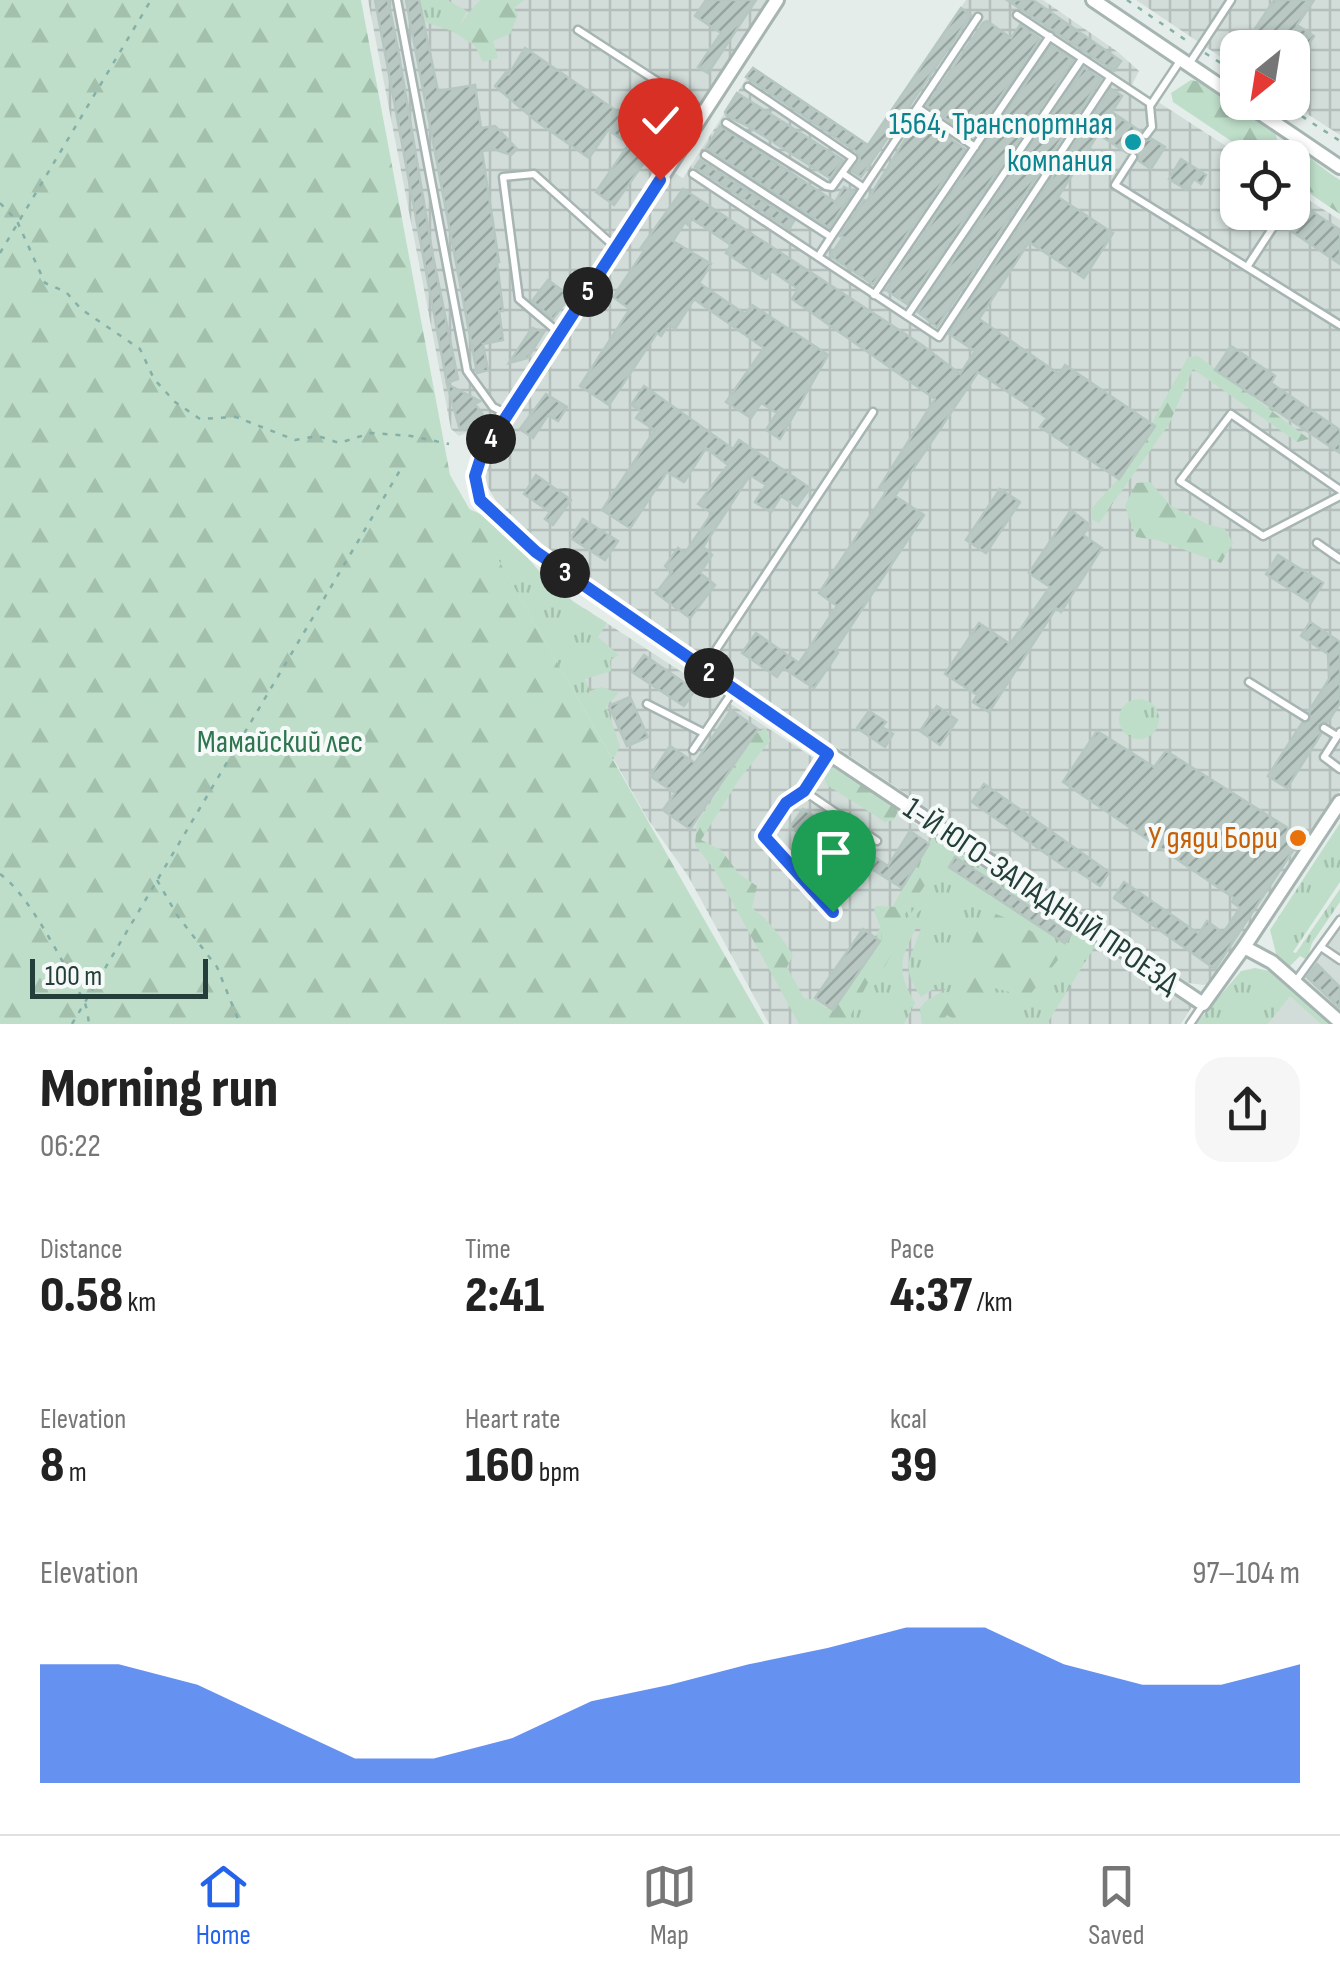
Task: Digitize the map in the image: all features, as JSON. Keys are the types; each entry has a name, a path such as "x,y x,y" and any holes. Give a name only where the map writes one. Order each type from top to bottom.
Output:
{"street":[{"path":"508,415 777,0"},
{"path":"1093,0 1220,86"},
{"path":"1271,120 1340,167"},
{"name":"1-Й ЮГО-ЗАПАДНЫЙ ПРОЕЗД","path":"508,415 482,454 475,476 480,500 536,552 828,754 1203,1004 1340,802"},
{"path":"1244,946 1272,962 1340,1022"}],"lane":[{"path":"397,0 467,371 493,407 508,415"},
{"path":"1146,135 1152,127 1152,104 1199,49 1231,0"},
{"path":"1017,15 1152,104"},
{"path":"818,257 978,17"},
{"path":"578,30 704,112"},
{"path":"874,295 1050,36"},
{"path":"907,316 1082,58"},
{"path":"693,174 939,338 1110,78"},
{"path":"726,123 826,186 832,187 853,158 748,88"},
{"path":"918,108 975,147"},
{"path":"705,155 831,237"},
{"path":"1133,157 1116,185 1340,325"},
{"path":"842,173 864,188"},
{"path":"560,334 519,299 503,177 534,174 616,248"},
{"path":"1247,267 1271,230"},
{"path":"704,669 873,412"},
{"path":"1232,414 1340,493 1263,536 1180,481 1232,414"},
{"path":"1317,543 1340,559"},
{"path":"1249,682 1306,717"},
{"path":"693,750 734,690"},
{"path":"647,704 704,733"},
{"path":"1324,728 1338,734 1324,758 1340,770"},
{"path":"828,754 804,791 786,803 764,836 833,912"},
{"path":"804,791 877,841"},
{"path":"1296,982 1340,920"},
{"path":"1321,947 1340,960"},
{"path":"1190,1024 1203,1004"}],"path":[{"path":"0,253 150,0"},
{"path":"1127,0 1220,62"},
{"path":"1307,120 1340,142"},
{"path":"0,202 18,223 45,283 66,292 81,308 140,350 154,380 175,402 200,419 236,416 295,440 318,436 339,443 372,433 449,444"},
{"path":"72,1024 402,467"},
{"path":"0,874 18,891 85,1002 89,1024"},
{"path":"157,880 217,967 240,1024"}],"shaded area":[{"path":"368,0 768,0 508,398 485,425 459,436 451,429"},
{"path":"966,0 1043,0 1139,71 1132,85 1220,142 1220,230 1310,230 1310,201 1340,220 1340,791 1215,982 1188,983 562,563 496,501 481,475 486,460 673,172 683,178 753,68 868,145"},
{"path":"1136,0 1340,0 1340,135 1310,116 1310,30 1220,30 1220,57"},
{"path":"559,592 1193,1005 1181,1024 769,1024 688,876 647,818 538,626"},
{"path":"1340,912 1340,1015 1295,975"},
{"path":"1293,990 1332,1024 1268,1024"}],"green space":[{"name":"Мамайский лес","path":"0,0 361,0 450,475 764,1024 0,1024"},
{"path":"420,0 447,0 467,11 452,31 425,22"},
{"path":"481,0 524,0 514,8 518,15 510,34 493,41 498,58 483,62 475,46 452,31"},
{"path":"1191,80 1205,83 1220,93 1220,120 1260,120 1275,130 1277,140 1230,140 1173,102 1171,93"},
{"path":"1310,158 1340,180 1340,214 1310,194"},
{"path":"1198,356 1309,439 1297,442 1193,369 1169,424 1099,523 1091,519 1091,509 1126,470 1188,357"},
{"path":"1150,482 1171,506 1225,529 1233,543 1221,563 1157,540 1136,537 1125,506 1136,483"},
{"path":"469,509 507,535 561,593 607,623 598,637 619,655 610,660 611,671 585,679 590,691 601,687 619,693 606,706 620,746 613,760"},
{"path":"1139,699 1153,705 1159,719 1153,733 1139,739 1125,733 1119,719 1125,705"},
{"path":"766,728 770,741 740,778 701,840 721,850 739,874 757,886 752,908 770,924 793,955 787,967 804,998 827,1009 859,979 879,950 881,934 876,906 896,907 916,871 930,878 903,917 907,919 923,896 931,895 929,899 907,926 883,970 895,981 909,1006 906,1008 899,1002 890,980 881,978 869,981 848,1020 851,1024 799,1024 716,872 695,845 697,823 755,734"},
{"path":"828,764 896,806 894,820 885,822 827,785 822,772"},
{"path":"1340,823 1340,882 1293,952 1296,953 1340,889 1340,902 1312,943 1307,960 1300,956 1289,967 1276,953 1270,930"},
{"path":"933,836 1097,943 1050,1024 922,1024 920,1008 946,989 932,990 921,997 914,986 909,969 921,928 916,928 902,965 915,1003 904,1024 821,1024 880,941 875,937"},
{"path":"992,912 1040,937 1058,960 1028,997 994,988 983,998 972,997 942,980 963,961 984,917"},
{"path":"1241,971 1270,971 1332,1024 1321,1024 1290,996 1268,1024 1196,1024"},
{"path":"951,991 984,1009 996,1024 961,1024 947,1015 940,1024 922,1024 920,1008 926,1001"}],"building":[{"path":"375,0 388,0 398,49 458,379 447,383"},
{"path":"406,0 419,0 438,91 475,85 481,128 495,126 517,149 511,155 494,149 482,151 499,262 503,340 483,344 488,370 477,373"},
{"path":"706,0 756,0 708,73 698,67 721,33 695,16"},
{"path":"1007,0 1033,0 1121,61 1114,71"},
{"path":"1274,0 1314,0 1297,25 1305,30 1254,30"},
{"path":"961,8 971,15 861,177 852,171 860,160 857,152 746,77 753,68 868,145"},
{"path":"987,21 1011,38 1020,25 1040,39 973,137 927,106"},
{"path":"1051,46 1073,60 907,304 886,290"},
{"path":"525,48 637,125 653,99 678,115 614,205 596,192 629,144 608,130 589,158 495,86 507,71 509,74"},
{"path":"1084,68 1101,79 937,327 918,312"},
{"path":"1111,89 1122,96 1112,112 1140,131 1143,141 1152,139 1165,147 1151,169 1139,161 1137,152 1127,153 1098,134 1058,197 1113,233 1084,278 1029,242 979,319 1059,374 1065,365 1155,426 1119,479 1040,427 1047,418 978,372 895,496 924,515 835,650 838,653 814,688 783,668 777,677 742,653 756,633 799,663 837,606 819,593 886,492 879,488 935,399 792,299 798,289 772,271 766,279 726,253 731,245 692,219 688,225 685,222 673,241 711,264 699,283 745,314 752,305 828,355 780,439 766,430 777,413 761,403 751,418 726,402 764,348 694,299 675,329 669,324 661,336 657,333 609,405 580,386 630,309 613,297 644,251 640,249 683,189 922,345 960,374 975,351 949,334"},
{"path":"737,93 843,160 830,178 727,116 725,112"},
{"path":"919,117 965,149 873,284 830,256"},
{"path":"720,126 835,202 844,187 853,192 829,228 706,148"},
{"path":"1181,159 1206,175 1201,184 1194,179 1187,190 1169,179"},
{"path":"700,160 794,221 789,229 695,167"},
{"path":"1310,210 1340,230 1340,264 1289,230 1310,230"},
{"path":"548,280 570,296 553,319 532,301"},
{"path":"532,328 544,332 528,358 509,363"},
{"path":"1231,346 1275,376 1271,383 1340,430 1340,453 1215,370"},
{"path":"447,384 480,401 475,404 484,416 460,430"},
{"path":"644,386 733,449 739,440 810,488 797,506 781,496 771,512 755,502 766,485 750,475 703,547 712,555 700,573 715,585 690,618 656,593 672,572 665,566 678,548 685,553 712,513 698,504 728,465 706,448 684,482 667,472 630,528 602,510 655,430 636,418 641,411 631,405"},
{"path":"546,394 567,407 558,421 548,415 533,438 520,429"},
{"path":"536,475 571,500 553,525 545,519 550,512 524,494"},
{"path":"1000,489 1020,502 986,553 966,540"},
{"path":"1071,510 1090,525 1083,535 1102,548 1061,612 1056,608 989,712 973,702 977,695 945,674 979,623 1010,644 1050,587 1029,573"},
{"path":"583,519 618,541 605,560 571,538"},
{"path":"1278,555 1323,583 1311,603 1266,574"},
{"path":"1310,622 1340,642 1340,703 1328,722 1319,724 1321,734 1287,788 1268,776 1302,723 1310,721 1309,711 1329,679 1328,654 1301,636"},
{"path":"644,655 695,690 684,706 632,672"},
{"path":"630,697 648,737 627,746 609,706"},
{"path":"937,706 957,720 940,745 920,731"},
{"path":"731,710 758,729 690,829 663,810 675,793 650,776 670,746 695,763"},
{"path":"869,711 886,722 882,727 893,734 885,747 857,728"},
{"path":"1097,731 1154,767 1166,751 1302,837 1215,969 1114,898 1124,882 1199,934 1207,921 1223,933 1240,908 1232,902 1234,898 1063,782"},
{"path":"984,784 1109,872 1100,886 1073,868 1071,871 972,802"},
{"path":"803,809 888,866 910,831 929,844 902,888 867,866 861,876 790,827"},
{"path":"955,857 1071,934 1065,943 949,867"},
{"path":"863,929 880,941 833,1010 815,998"},
{"path":"1317,964 1340,987 1340,1008 1307,977"}],"place":[{"name":"1564, Транспортная компания","path":"1133,142"},
{"name":"У дяди Бори","path":"1298,838"}],"route":[{"path":"660,180 482,454 475,476 480,500 536,552 828,754 804,791 786,803 764,836 833,912"}]}
